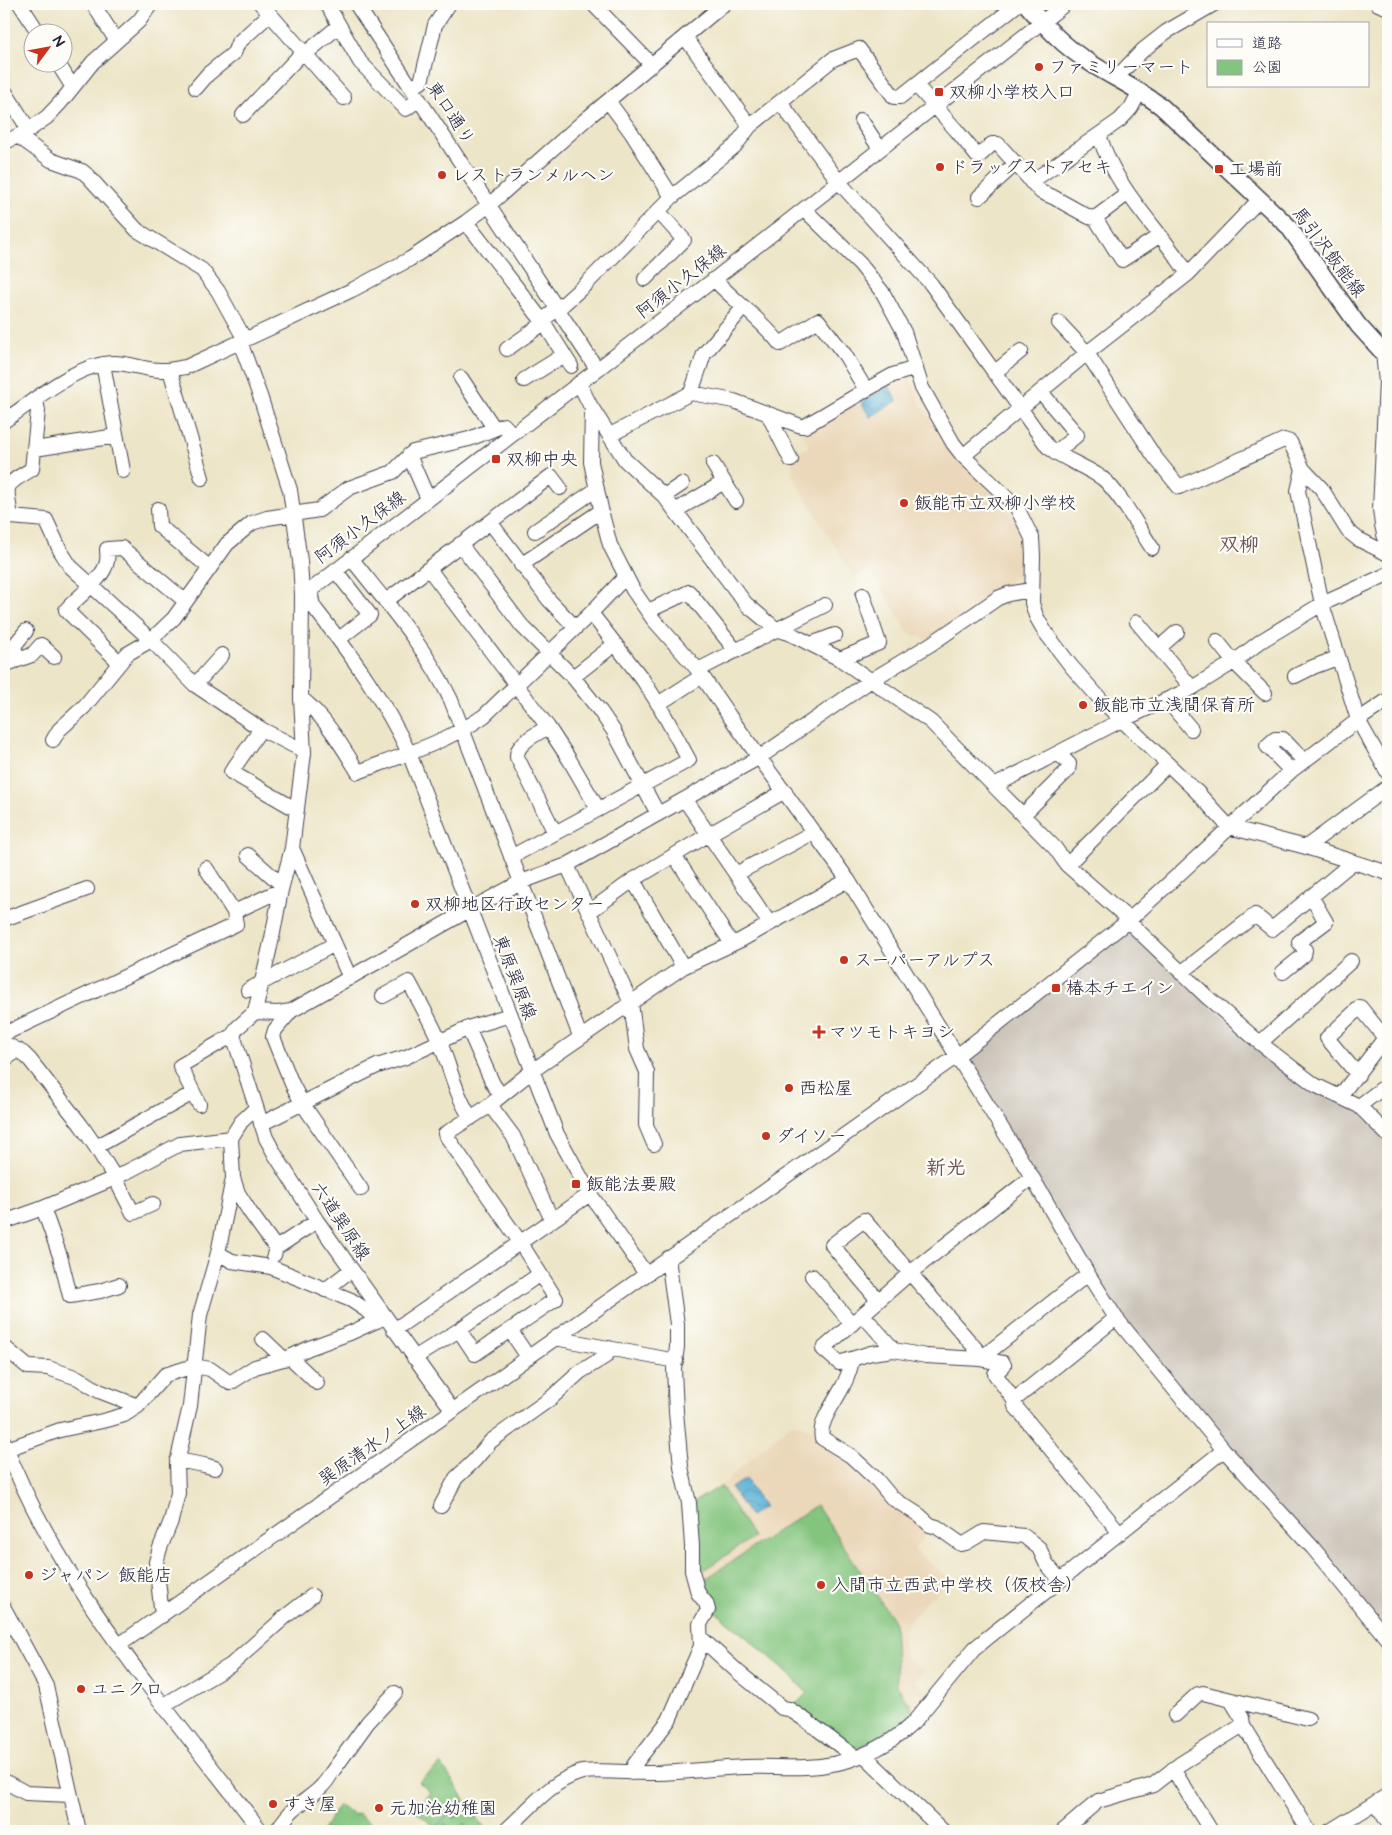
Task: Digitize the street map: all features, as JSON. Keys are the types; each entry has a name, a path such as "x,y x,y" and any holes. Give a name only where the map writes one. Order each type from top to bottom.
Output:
{"main road":[{"name":"馬引沢飯能線","path":"1026,4 1041,22 1074,52 1140,91 1162,107 1288,226 1358,325 1386,356"}],"street":[{"path":"20,4 32,22"},
{"path":"93,4 116,40"},
{"path":"328,4 360,62 406,109 421,82 435,25 449,4"},
{"name":"東口通り","path":"356,4 597,369"},
{"path":"594,4 652,65"},
{"path":"507,349 558,309 659,212 672,197 735,146 750,126 833,59 859,49 894,97 900,97 1018,4"},
{"name":"阿須小久保線","path":"317,584 714,279 1065,4"},
{"path":"1116,78 1143,50 1166,32 1214,4"},
{"path":"5,417 36,400 75,373 87,368 103,364 128,364 152,369 170,370 186,366 352,290 410,259 489,205 722,5"},
{"path":"4,143 47,117 93,62 139,20 145,7"},
{"path":"195,88 208,74 234,53 238,43 266,9 344,98"},
{"path":"243,115 304,53 339,26"},
{"path":"685,37 750,126"},
{"path":"63,72 72,86"},
{"path":"916,86 977,156 980,156 995,143 998,144 1041,192 1095,218 1122,260 1159,236"},
{"path":"4,90 23,133 51,160 82,171 138,230 202,270 218,290 242,341 286,472 300,562 302,595 301,698 304,751 292,848 255,1012 242,1023 233,1035 180,1066 196,1098 96,1147"},
{"path":"1031,182 1120,120 1131,108 1140,91"},
{"path":"608,101 631,132 672,197"},
{"path":"780,102 839,182 931,284 1048,447 1055,453 1103,479 1114,491 1152,548"},
{"path":"861,120 880,149"},
{"path":"1100,135 1106,156 1127,194 1159,236 1174,252 1188,274"},
{"path":"979,197 1015,164"},
{"path":"1095,218 1127,194"},
{"path":"963,456 1087,353 1188,274 1259,200"},
{"path":"804,209 860,264 883,293 904,332 922,388 935,414 963,456 1016,506 1032,538 1031,590 1036,616 1045,632 1071,666 1122,721 1168,764 1229,827 1306,847 1388,873"},
{"path":"645,279 684,240 659,212"},
{"path":"466,222 543,321 568,360 524,380"},
{"path":"714,279 743,308 759,320 780,344 818,320 846,356 866,390"},
{"path":"691,394 704,354 743,308"},
{"path":"1059,323 1087,353 1154,456 1179,487 1284,440 1290,442 1303,468 1321,488 1348,531 1358,539 1388,553"},
{"path":"994,373 1021,351"},
{"path":"1386,356 1380,509 1388,553"},
{"path":"103,364 122,471"},
{"path":"610,436 691,394 734,401 801,426 806,426 893,375 916,368"},
{"path":"170,370 202,478"},
{"path":"461,378 494,428"},
{"path":"579,383 592,408 625,460 664,496 740,597 776,629 789,633 840,659 931,722 1055,848 1067,865 1124,915 1180,972 1260,1043 1315,1085 1359,1106 1388,1136"},
{"path":"1041,392 1077,435 1055,453"},
{"path":"36,400 38,411 32,469 6,484 7,518 46,520 70,566 151,640 194,685 261,729 304,751"},
{"path":"592,408 591,462 610,545 626,576 648,611 700,673 848,880 1032,1177 1088,1274 1116,1318 1224,1450 1313,1548 1388,1640"},
{"path":"768,414 791,460"},
{"path":"52,740 59,730 84,707 127,654 151,640 174,618 227,544 252,522 319,510 349,488 392,472 413,452 469,438 504,425 512,434"},
{"path":"35,449 116,436"},
{"path":"410,455 428,499"},
{"path":"713,464 736,501"},
{"path":"1303,468 1298,491 1322,604 1358,720 1388,773"},
{"path":"386,601 551,476 560,488"},
{"path":"675,511 724,482"},
{"path":"664,496 682,484"},
{"path":"535,531 597,489"},
{"path":"158,509 160,526 210,568"},
{"path":"522,565 602,511"},
{"path":"490,522 549,600 575,627"},
{"path":"460,544 522,626 573,677 600,710 613,730 658,814"},
{"path":"120,663 66,610 90,586 107,563 107,549 122,548 185,601"},
{"path":"350,558 386,601 429,658 451,700 580,1036"},
{"path":"429,568 548,727 569,758 598,809"},
{"path":"335,570 370,615 338,639"},
{"path":"994,786 1192,688 1234,662 1261,641 1322,604 1388,574"},
{"path":"301,698 314,708 336,737 358,772 409,753 463,730 484,716 591,613 626,576"},
{"name":"東原巽原線","path":"317,584 312,589 310,595 312,604 379,695 409,753 557,1134 590,1194 646,1274"},
{"path":"361,1189 302,1103 292,1084 273,1037 275,1030 291,1011 521,882 567,865 685,800 760,757 870,680 931,644 998,598 1008,594 1031,590"},
{"path":"648,611 689,592 736,651"},
{"path":"840,659 879,643 863,595"},
{"path":"658,704 700,673 736,651 825,605"},
{"path":"511,857 689,760 658,704 637,672 591,613"},
{"path":"1137,622 1192,688"},
{"path":"18,660 14,646 26,631"},
{"path":"1159,648 1177,632"},
{"path":"811,644 835,635"},
{"path":"1217,641 1234,662 1265,693"},
{"path":"573,677 615,644"},
{"path":"4,665 32,655 40,645 54,657"},
{"path":"194,685 222,655"},
{"path":"1294,676 1338,658"},
{"path":"1168,700 1191,729"},
{"name":"巽原清水ノ上線","path":"119,1644 162,1616 957,1056 1128,921 1291,771 1358,720 1388,700"},
{"path":"548,727 520,746 517,751 517,757 555,833"},
{"path":"261,729 231,772 297,810"},
{"path":"1291,771 1267,746 1275,739 1282,739 1304,761"},
{"path":"1023,816 1068,770 1069,764 1058,753"},
{"path":"1067,865 1168,764"},
{"path":"1306,847 1388,787"},
{"path":"590,912 633,880 785,791"},
{"path":"685,800 770,924"},
{"path":"736,874 814,832"},
{"path":"292,848 350,978"},
{"path":"248,855 282,887"},
{"path":"674,855 732,944"},
{"path":"1180,972 1255,915 1272,929 1353,862"},
{"path":"567,865 630,1003 637,1048 647,1072 646,1125 654,1144"},
{"path":"4,1034 236,924 234,912 206,868"},
{"path":"633,880 683,967"},
{"path":"459,1330 475,1354 556,1299 520,1242 445,1134 490,1106 532,1071 580,1036 683,967 770,924 848,880"},
{"path":"234,912 282,887"},
{"path":"4,905 9,917 87,889"},
{"path":"1283,972 1304,955 1305,950 1299,942 1326,922 1311,896"},
{"path":"248,990 335,944"},
{"path":"1260,1043 1351,961"},
{"path":"383,996 409,982 439,1041 456,1088 471,1118"},
{"path":"1340,1096 1358,1075 1387,1036 1360,1007 1327,1038 1358,1075"},
{"path":"255,1012 291,1011"},
{"path":"261,1124 377,1066 406,1057 468,1028 510,1015"},
{"path":"468,1028 493,1084 501,1096"},
{"name":"六道巽原線","path":"233,1035 261,1124 276,1156 317,1221 352,1270 381,1319 394,1330 453,1411"},
{"path":"4,1043 18,1050 30,1060 81,1125 115,1178 133,1213 153,1204"},
{"path":"4,1060 18,1050"},
{"path":"1359,1106 1388,1084"},
{"path":"490,1106 513,1136 552,1220"},
{"path":"162,1616 156,1562 171,1520 178,1493 177,1460 190,1406 200,1315 218,1253 232,1178 231,1138 241,1122 256,1108"},
{"path":"4,1222 115,1178 180,1144 231,1138"},
{"path":"1032,1177 910,1273 823,1349 839,1363 871,1353 894,1350 926,1356 982,1358 1002,1363 1004,1365 995,1374 1014,1400 1015,1406 1120,1533"},
{"path":"232,1178 250,1212 276,1248"},
{"path":"394,1330 590,1194"},
{"path":"43,1208 60,1256 70,1296 100,1291 119,1285"},
{"path":"878,1300 832,1245 864,1220 982,1358"},
{"path":"271,1267 276,1248 317,1221"},
{"path":"218,1253 232,1261 271,1267 358,1304 381,1319"},
{"path":"632,1773 634,1765 669,1720 701,1646 700,1624 708,1610 706,1603 698,1593 692,1571 689,1503 681,1467 676,1412 674,1369 677,1324 668,1258"},
{"path":"325,1290 352,1270"},
{"path":"414,1358 459,1330 540,1274"},
{"path":"982,1358 1088,1274"},
{"path":"812,1276 852,1324"},
{"path":"863,1315 894,1350"},
{"path":"1014,1400 1116,1318"},
{"path":"261,1831 164,1705 84,1593 52,1541 28,1496 5,1445 124,1415 138,1406 165,1375 194,1366 210,1369 230,1383 254,1367 287,1358 381,1319"},
{"path":"510,1330 528,1357"},
{"path":"555,1338 676,1361"},
{"path":"263,1339 317,1383"},
{"path":"4,1347 28,1367 48,1368 78,1378 99,1391 138,1406"},
{"path":"441,1506 456,1478 491,1441 550,1399 580,1372 606,1356 609,1348"},
{"path":"852,1360 843,1386 826,1416 820,1432 822,1438 851,1456 877,1480 892,1498 961,1544 984,1532 1024,1536 1039,1548 1046,1563 1060,1580"},
{"path":"505,1831 550,1788 571,1775 590,1771 658,1773 746,1767 831,1765 880,1748 904,1731 974,1650 1224,1450"},
{"path":"177,1460 215,1468"},
{"path":"164,1705 231,1665 286,1616 312,1596"},
{"path":"4,1608 46,1686 79,1831"},
{"path":"702,1639 782,1708 789,1709 859,1756 943,1831"},
{"path":"276,1831 294,1810 317,1793 328,1781 368,1722 395,1693"},
{"path":"1175,1715 1198,1694 1203,1693 1308,1719"},
{"path":"1231,1700 1242,1718 1243,1725 1309,1831"},
{"path":"1063,1831 1098,1801 1153,1785 1173,1769 1243,1725"},
{"path":"1173,1769 1211,1831"},
{"path":"4,1781 26,1793 70,1795"},
{"path":"1330,1831 1388,1795"},
{"path":"1376,1803 1388,1823"}],"shaded area":[{"name":"飯能市立双柳小学校","path":"910,376 920,403 956,459 1010,512 1016,521 1021,531 1024,549 1024,569 1016,577 928,640 908,632 869,569 854,578 792,475 792,457 809,446 801,432 894,378"},
{"name":"椿本チエイン","path":"1129,930 1211,1007 1351,1104 1388,1140 1388,1636 1226,1447 1119,1314 966,1062 968,1057"},
{"name":"入間市立西武中学校（仮校舎）","path":"792,1423 814,1431 819,1440 849,1459 929,1529 914,1549 948,1577 933,1598 930,1596 903,1630 904,1656 924,1671 916,1681 930,1693 913,1713 889,1734 854,1750 793,1707 806,1693 782,1668 710,1608 695,1570 695,1501 718,1488"}],"green space":[{"path":"721,1486 753,1537 702,1571 695,1570 695,1501"},
{"path":"816,1505 894,1621 897,1685 908,1703 910,1702 913,1713 889,1733 854,1750 793,1707 807,1693 782,1667 710,1607 702,1592 704,1580"},
{"path":"441,1764 465,1799 435,1827 415,1811 430,1792 419,1782"},
{"path":"465,1800 487,1831 430,1831 435,1828"},
{"path":"339,1805 355,1815 358,1813 375,1827 386,1826 391,1831 322,1831"}],"water":[{"path":"889,386 897,401 870,417 861,402"},
{"path":"746,1479 764,1507 750,1516 731,1488"}],"place":[{"name":"ファミリーマート","path":"1039,67"},
{"name":"双柳小学校入口","path":"939,92"},
{"name":"ドラッグストアセキ","path":"940,167"},
{"name":"工場前","path":"1219,169"},
{"name":"レストランメルヘン","path":"442,175"},
{"name":"双柳中央","path":"496,459"},
{"name":"飯能市立双柳小学校","path":"904,503"},
{"name":"飯能市立浅間保育所","path":"1083,705"},
{"name":"双柳地区行政センター","path":"415,904"},
{"name":"スーパーアルプス","path":"844,960"},
{"name":"椿本チエイン","path":"1056,988"},
{"name":"マツモトキヨシ","path":"819,1032"},
{"name":"西松屋","path":"789,1088"},
{"name":"ダイソー","path":"766,1136"},
{"name":"飯能法要殿","path":"576,1184"},
{"name":"ジャパン 飯能店","path":"29,1575"},
{"name":"入間市立西武中学校（仮校舎）","path":"821,1585"},
{"name":"ユニクロ","path":"81,1689"},
{"name":"すき屋","path":"273,1804"},
{"name":"元加治幼稚園","path":"379,1808"}],"district":[{"name":"双柳","path":"1239,544"},
{"name":"新光","path":"946,1167"}]}
